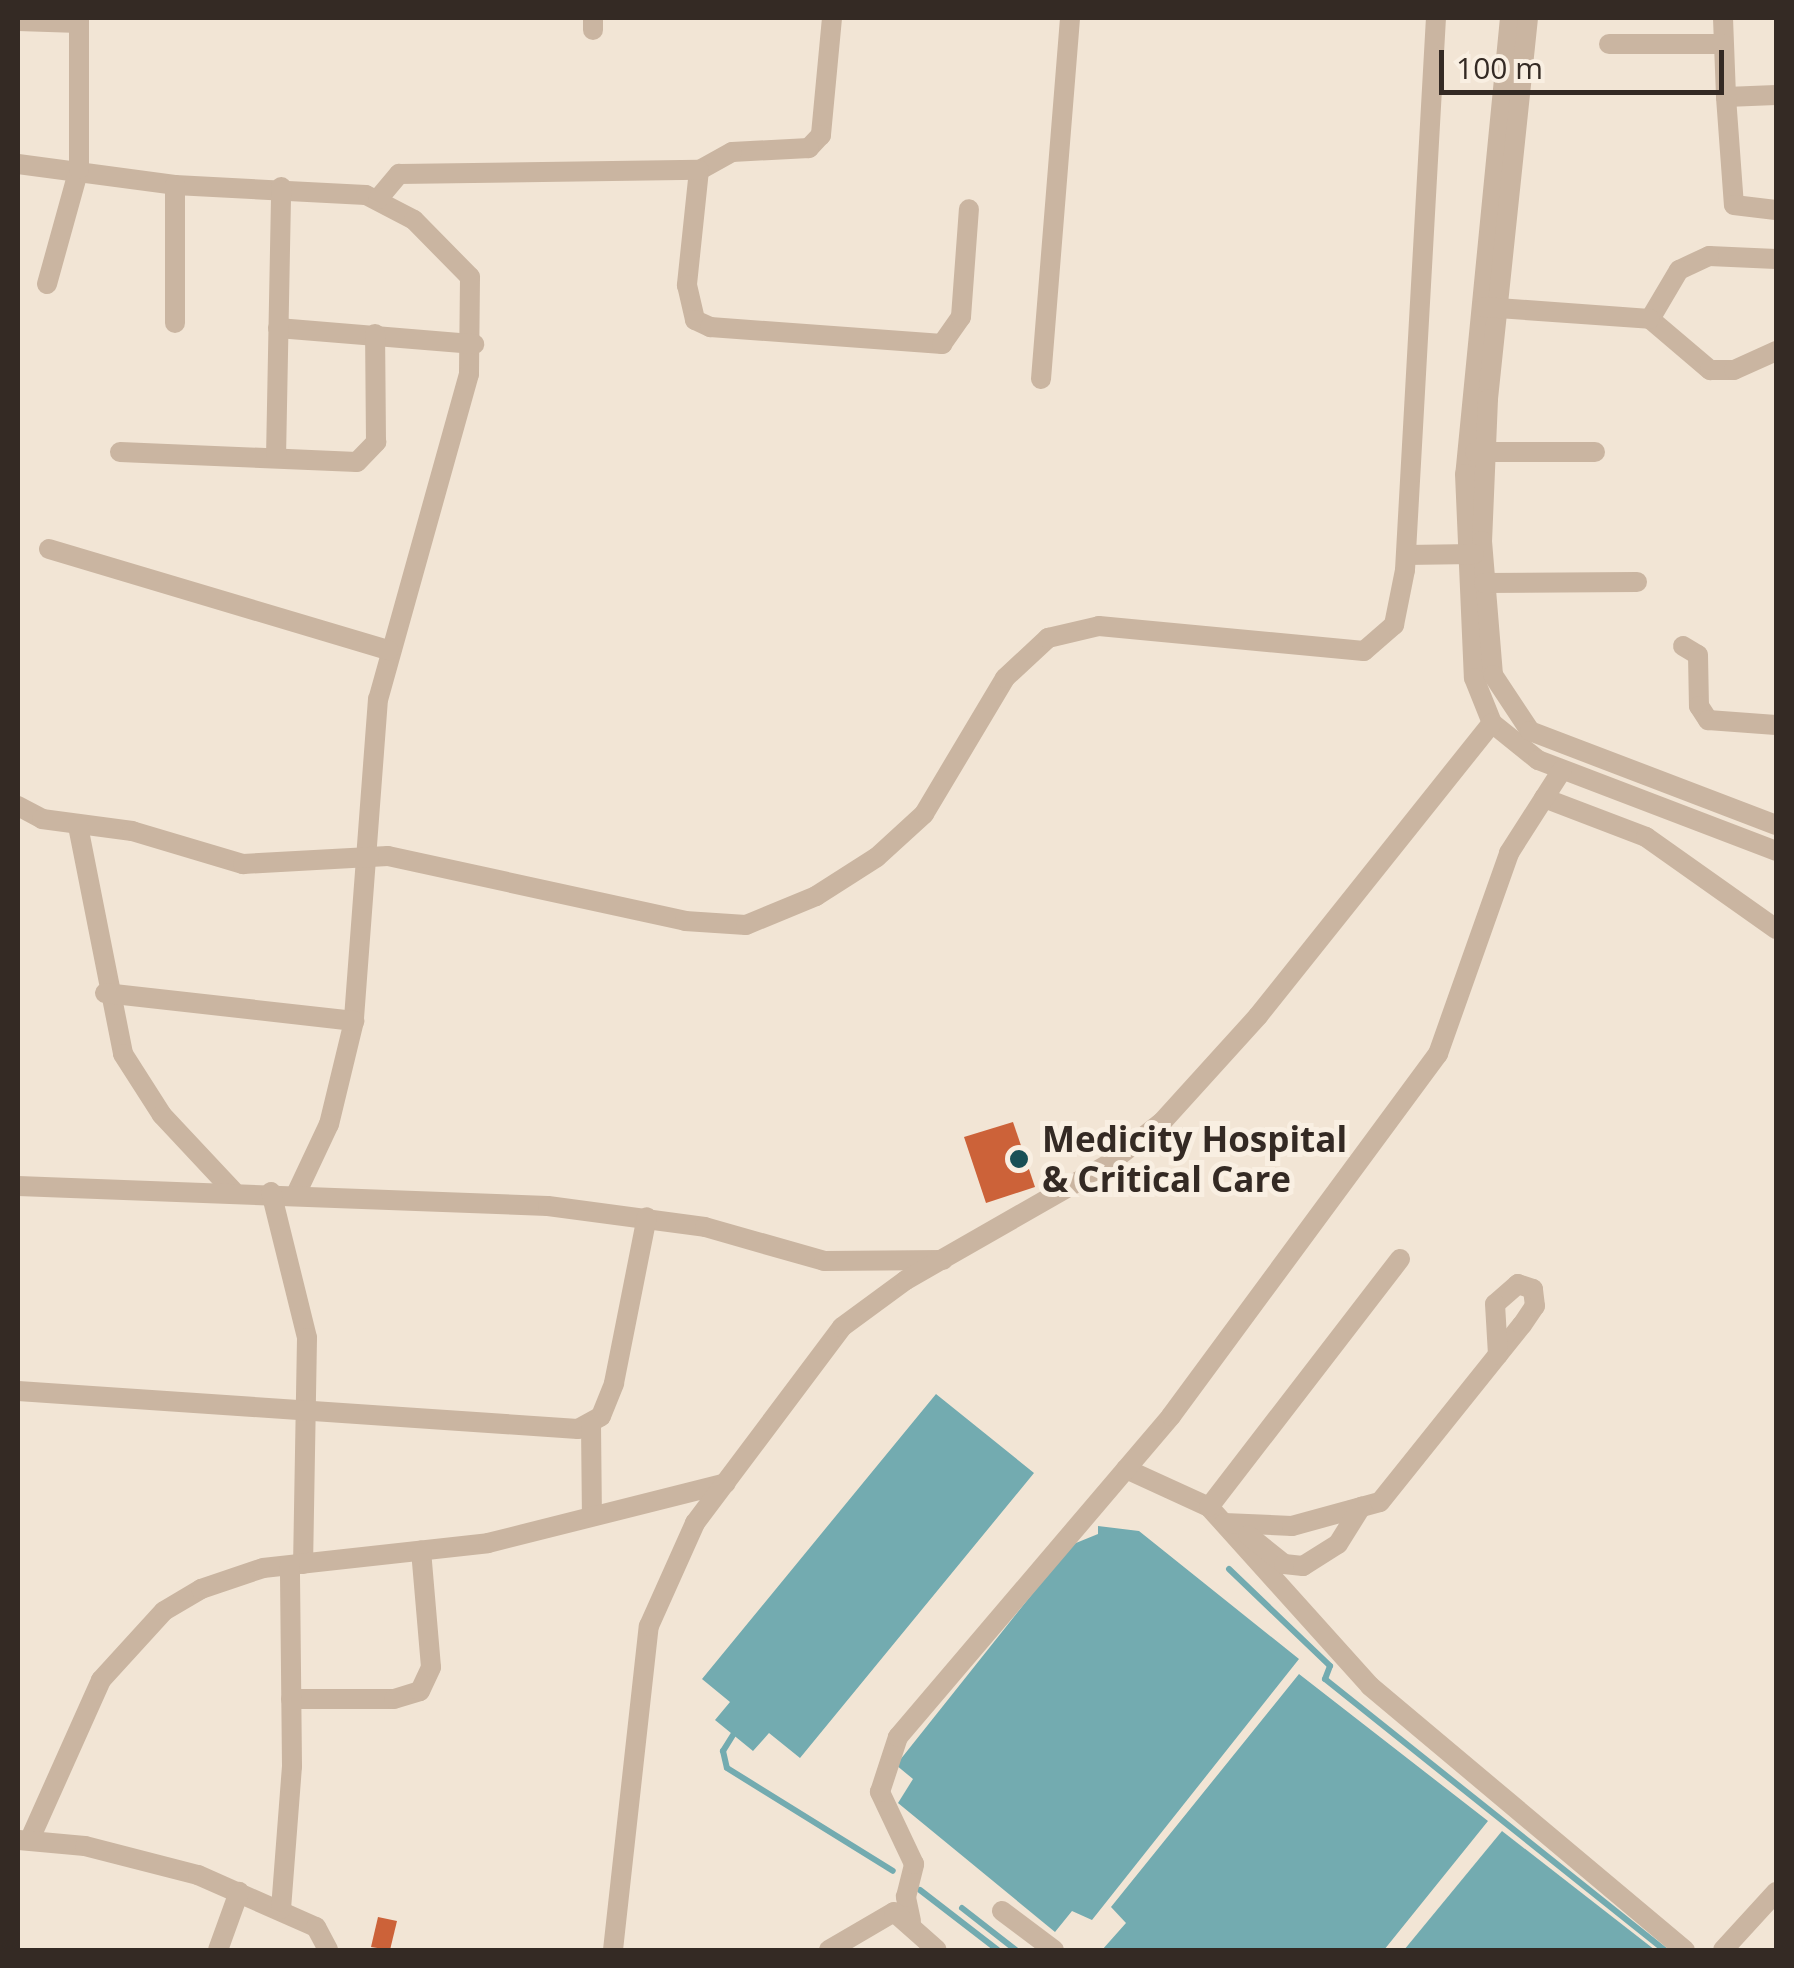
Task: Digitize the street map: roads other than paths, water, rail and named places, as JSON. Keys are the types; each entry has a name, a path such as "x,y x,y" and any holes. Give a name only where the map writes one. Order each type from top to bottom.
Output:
{"street":[{"path":"378,199 399,174 699,170 732,152 809,148 821,134 832,18"},
{"path":"1042,379 1070,18"},
{"path":"18,806 78,826 132,830 243,864 366,855 716,926 783,915 877,858 924,814 1006,678 1048,638 1099,626 1364,651 1394,625 1406,556 1436,18"},
{"path":"1510,18 1476,452 1474,678 1492,723 1508,742 1562,770 1776,851"},
{"path":"1490,308 1528,18"},
{"path":"1722,18 1734,205 1750,213 1776,210"},
{"path":"18,21 79,20 79,170 47,284"},
{"path":"1608,44 1724,44"},
{"path":"1726,97 1776,94"},
{"path":"18,164 175,185 281,186 378,199 464,264 474,344 388,650 366,855 354,1021 329,1124 296,1194"},
{"path":"699,170 687,305 710,328 942,344 960,317 969,209"},
{"path":"175,185 175,323"},
{"path":"276,458 281,186"},
{"path":"1650,319 1679,270 1709,256 1776,259"},
{"path":"1490,308 1650,319 1710,370 1734,370 1776,351"},
{"path":"278,328 474,344"},
{"path":"120,452 343,463 370,456 375,334"},
{"path":"1476,452 1595,452"},
{"path":"49,549 388,650"},
{"path":"1406,556 1473,554"},
{"path":"1473,554 1484,583 1494,675 1530,731 1776,825"},
{"path":"1484,583 1637,582"},
{"path":"1683,646 1698,654 1700,706 1708,720 1776,725"},
{"path":"613,1950 649,1626 682,1544 842,1328 906,1280 951,1260 1162,1122 1258,1016 1492,723"},
{"path":"936,1950 911,1922 906,1897 914,1864 880,1792 898,1738 1126,1468 1438,1054 1484,913 1562,770"},
{"path":"1544,798 1646,837 1776,929"},
{"path":"78,826 105,993 135,1076 233,1191"},
{"path":"105,993 354,1021"},
{"path":"18,1186 271,1192 646,1217 824,1261 951,1260"},
{"path":"271,1192 302,1302 312,1406 296,1565 281,1909"},
{"path":"592,1514 591,1425 614,1383 646,1217"},
{"path":"1209,1507 1400,1259"},
{"path":"1224,1524 1292,1526 1380,1502 1498,1355"},
{"path":"18,1391 591,1425"},
{"path":"1126,1468 1209,1507 1370,1686 1684,1950"},
{"path":"328,1950 316,1926 239,1892 142,1857 24,1840 76,1726 130,1642 201,1589 296,1565 488,1543 726,1483"},
{"path":"1224,1524 1284,1564 1303,1566 1338,1544 1361,1507"},
{"path":"291,1698 394,1699 420,1691 431,1667 421,1550"},
{"path":"218,1950 239,1892"},
{"path":"1723,1950 1776,1892"},
{"path":"1002,1911 1054,1950"},
{"path":"829,1950 883,1914 911,1922"}],"water":[{"path":"936,1394 1034,1473 800,1758 769,1733 753,1751 715,1720 730,1702 702,1679"},
{"path":"1098,1526 1139,1531 1299,1659 1092,1920 1072,1911 1055,1932 898,1803 913,1779 896,1765 1071,1545 1098,1534"},
{"path":"1299,1674 1488,1821 1384,1950 1102,1950 1126,1923 1111,1907"},
{"path":"1502,1831 1655,1950 1404,1950"}],"waterway":[{"path":"1229,1569 1330,1666 1325,1679 1665,1950"},
{"path":"733,1735 723,1751 727,1768 893,1871"},
{"path":"920,1890 998,1950"},
{"path":"962,1908 1016,1950"}],"place":[{"name":"Medicity Hospital & Critical Care","path":"1019,1159"}]}
